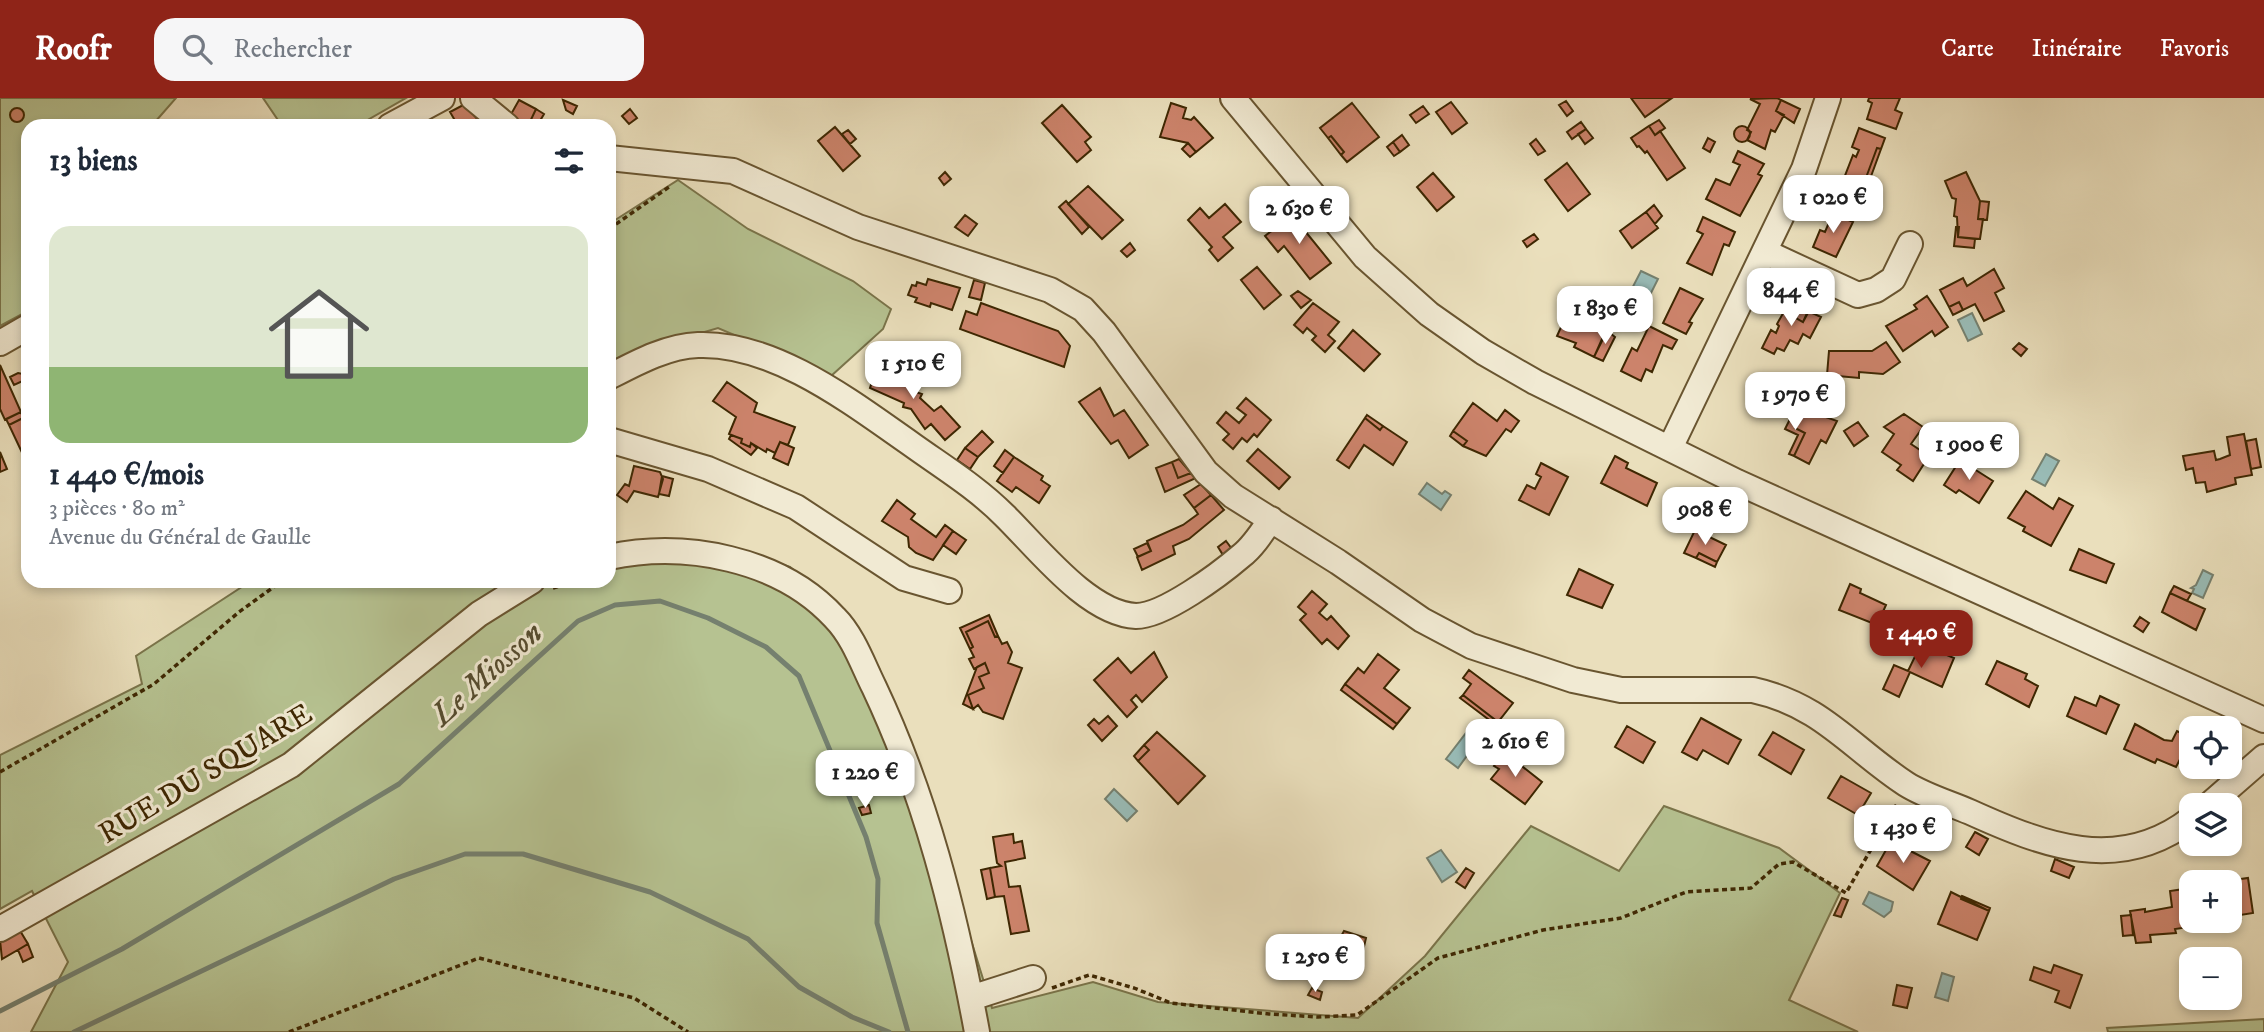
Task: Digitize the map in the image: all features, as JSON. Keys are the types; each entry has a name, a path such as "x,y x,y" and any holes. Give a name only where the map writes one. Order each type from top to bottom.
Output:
{"street":[{"path":"403,119 442,98"},
{"path":"473,98 498,119"},
{"path":"1233,98 1365,257 1429,314 1483,352 1535,382 1749,487 2264,720"},
{"path":"1670,448 1804,169 1828,98"},
{"path":"616,159 733,171 870,232 1050,290 1083,309 1104,332 1206,472 1233,496 1422,620 1471,646 1573,680 1621,690 1753,690 1773,694 1800,704 1823,719 1908,785 2015,832 2067,849 2104,851 2139,844 2179,825"},
{"path":"1765,252 1858,295 1876,290 1893,279 1910,244"},
{"path":"0,343 21,331"},
{"path":"616,374 649,357 697,345 740,349 784,366 835,391 984,495 1081,590 1107,609 1137,616 1161,611 1243,555 1271,519"},
{"path":"616,442 708,468 796,507 904,578 949,591"},
{"path":"616,555 671,550 750,566 802,590 836,618 877,694 917,786 947,889 977,1032"},
{"name":"RUE DU SQUARE","path":"0,929 291,765 479,614 521,588"},
{"path":"2223,793 2264,757"},
{"path":"971,998 1040,984"}],"path":[{"path":"616,224 697,167"},
{"path":"0,772 154,684 239,612 272,588"},
{"path":"1040,984 1072,984 1089,975 1134,988 1171,1003 1281,1015 1356,1015 1438,958 1542,930 1621,918 1686,892 1751,888 1779,864 1793,862 1846,893 1908,785"},
{"path":"289,1032 479,958 634,998 688,1032"}],"green space":[{"path":"0,98 176,98 158,119 21,119 21,315 0,326"},
{"path":"263,98 406,98 369,119 277,119"},
{"path":"678,180 748,229 853,281 891,309 883,329 831,376 718,328 622,356 616,362 616,220"},
{"path":"718,544 790,567 841,609 879,668 922,781 992,1008 1093,982 1158,1002 1358,1018 1425,956 1531,826 1619,871 1664,806 1779,848 1840,893 1789,1000 1858,1032 31,1032 68,962 32,891 0,909 0,755 142,684 136,656 240,588 616,588 616,546"},
{"path":"2264,1019 2264,1032 2108,1032 2107,1028"}],"water":[{"path":"1641,271 1658,279 1642,311 1625,302"},
{"path":"1972,313 1982,334 1968,341 1958,320"},
{"path":"2046,454 2059,461 2045,486 2032,479"},
{"path":"1427,483 1442,494 1445,491 1451,495 1441,510 1419,494"},
{"path":"2203,570 2213,575 2203,598 2192,593 2194,589 2191,588 2196,585"},
{"path":"1466,733 1477,742 1458,768 1446,759"},
{"path":"1114,789 1137,811 1127,821 1105,799"},
{"path":"1441,850 1457,872 1442,882 1427,858"},
{"path":"1869,892 1893,902 1891,911 1884,917 1863,904"},
{"path":"1942,973 1954,977 1948,1001 1935,997"}],"building":[{"path":"1631,98 1672,98 1645,117"},
{"path":"1869,98 1900,98 1895,110 1902,113 1896,129 1867,119 1872,103 1868,101"},
{"path":"1750,99 1781,100 1776,111 1784,115 1775,132 1771,130 1765,149 1747,140 1751,132 1747,130 1760,104"},
{"path":"519,100 536,109 531,119 515,119 510,116"},
{"path":"563,100 577,106 573,114 566,110"},
{"path":"1781,100 1800,109 1794,123 1776,111"},
{"path":"1566,101 1573,111 1567,116 1559,105"},
{"path":"1451,102 1467,123 1452,134 1436,112"},
{"path":"1171,103 1186,108 1183,118 1191,120 1194,117 1213,138 1196,152 1188,143 1160,137"},
{"path":"1352,103 1379,137 1347,162 1341,155 1344,152 1331,136 1328,138 1320,128"},
{"path":"465,104 477,119 454,119 450,112"},
{"path":"1062,105 1091,137 1085,142 1091,150 1077,162 1042,123"},
{"path":"1423,106 1429,114 1416,123 1410,115"},
{"path":"536,109 544,114 541,119 531,119"},
{"path":"630,109 637,118 629,124 622,116"},
{"path":"12,110 22,110 24,115 21,120 12,120"},
{"path":"1659,120 1665,128 1655,135 1649,126"},
{"path":"1581,122 1586,129 1572,139 1567,132"},
{"path":"1649,126 1655,135 1660,131 1685,168 1667,180 1647,151 1645,153 1637,147 1631,138"},
{"path":"1742,126 1750,134 1742,142 1734,134"},
{"path":"835,127 860,156 843,171 818,141"},
{"path":"1859,128 1885,138 1881,149 1877,148 1867,175 1870,179 1864,194 1841,186 1853,155 1856,157 1859,150 1852,147"},
{"path":"1586,129 1593,138 1585,144 1578,134"},
{"path":"848,130 856,139 850,144 842,134"},
{"path":"1402,135 1409,145 1400,152 1393,142"},
{"path":"1331,136 1344,152 1341,155 1328,138"},
{"path":"1708,138 1715,142 1710,152 1703,148"},
{"path":"1536,139 1545,151 1538,155 1530,144"},
{"path":"1393,142 1400,152 1394,156 1387,147"},
{"path":"1188,143 1196,152 1190,157 1182,149"},
{"path":"1877,148 1881,149 1870,179 1867,175"},
{"path":"1738,151 1764,164 1758,174 1762,176 1740,216 1706,199 1716,179 1730,185 1740,165 1733,162"},
{"path":"1567,163 1590,194 1568,211 1545,180"},
{"path":"945,172 951,179 944,185 939,178"},
{"path":"1966,172 1980,201 1978,219 1983,219 1980,239 1958,237 1957,217 1954,216 1956,199 1952,198 1945,181"},
{"path":"1433,173 1454,197 1437,211 1417,187"},
{"path":"1088,186 1123,220 1102,239 1068,204"},
{"path":"1066,201 1089,227 1082,234 1059,207"},
{"path":"1980,201 1989,202 1987,220 1978,219"},
{"path":"1225,204 1241,222 1223,237 1233,248 1218,261 1209,250 1212,247 1188,220 1200,208 1209,218"},
{"path":"1654,205 1662,216 1655,224 1646,212"},
{"path":"1646,212 1658,228 1632,248 1620,231"},
{"path":"1833,213 1853,222 1836,257 1813,247 1820,230 1825,232"},
{"path":"965,215 977,224 968,236 955,227"},
{"path":"1292,215 1331,263 1310,279 1284,246 1278,252 1265,236"},
{"path":"1703,217 1735,232 1729,246 1724,244 1712,275 1687,263 1703,234 1697,231"},
{"path":"1956,227 1959,227 1958,237 1975,239 1974,248 1954,246"},
{"path":"1534,234 1538,239 1527,247 1523,241"},
{"path":"1130,243 1135,250 1127,257 1121,251"},
{"path":"1257,267 1281,295 1264,309 1241,280"},
{"path":"1994,269 2004,288 1995,293 2004,311 1984,321 1975,304 1963,310 1959,302 1949,307 1940,290 1963,278 1967,286"},
{"path":"928,279 960,288 952,310 931,303 930,307 915,302 917,298 908,295 912,285 916,286 917,282 926,285"},
{"path":"974,280 985,283 981,300 969,297"},
{"path":"1680,288 1703,299 1689,322 1692,323 1686,334 1663,323"},
{"path":"1298,291 1311,300 1301,308 1291,296"},
{"path":"1927,296 1948,327 1935,336 1932,331 1903,351 1886,326 1917,309 1914,305"},
{"path":"1791,299 1802,305 1796,318 1803,322 1808,311 1821,317 1810,338 1803,334 1798,344 1790,340 1784,351 1777,348 1774,354 1762,348 1771,330 1776,333 1779,326 1777,324"},
{"path":"1959,302 1963,310 1953,315 1949,307"},
{"path":"981,303 1058,331 1070,346 1064,367 960,329 966,311 977,315"},
{"path":"1313,303 1339,322 1328,335 1335,341 1325,352 1312,340 1316,336 1307,328 1303,333 1294,325"},
{"path":"1802,305 1810,309 1803,322 1796,318"},
{"path":"1567,314 1606,333 1594,357 1574,347 1576,343 1557,336"},
{"path":"1649,326 1677,340 1672,349 1663,345 1652,372 1646,369 1641,381 1621,371 1632,348 1637,351"},
{"path":"1353,330 1380,354 1364,371 1338,348"},
{"path":"1606,330 1615,337 1603,361 1594,357"},
{"path":"1886,342 1900,362 1883,374 1859,372 1859,378 1827,375 1829,351 1872,351"},
{"path":"2019,343 2027,349 2021,356 2013,349"},
{"path":"0,365 21,412 5,420 0,409"},
{"path":"877,366 908,376 907,379 913,381 910,390 922,394 920,398 934,411 941,406 960,427 945,440 931,424 925,429 911,409 903,407 904,403 870,388"},
{"path":"21,374 21,382 14,385 10,377"},
{"path":"727,382 757,403 754,412 795,427 788,445 780,442 775,453 767,449 766,452 751,443 750,447 741,443 742,439 729,434 736,417 713,401"},
{"path":"1100,388 1114,416 1124,410 1148,445 1129,458 1118,440 1111,444 1079,402"},
{"path":"1246,398 1271,420 1257,437 1254,434 1247,442 1242,438 1233,449 1223,440 1229,434 1217,423 1226,412 1239,423 1246,415 1237,408"},
{"path":"1798,402 1818,411 1817,414 1837,421 1826,443 1821,440 1809,464 1794,456 1805,433 1795,428 1801,417 1793,413"},
{"path":"1473,403 1497,421 1505,410 1519,421 1511,432 1506,429 1486,456 1463,446 1467,441 1453,431"},
{"path":"21,412 21,419 9,425 6,419"},
{"path":"1793,413 1801,417 1795,428 1805,433 1794,456 1789,454 1798,435 1785,429"},
{"path":"1904,414 1923,427 1911,444 1929,456 1913,481 1897,470 1901,465 1882,452 1894,434 1884,427"},
{"path":"1367,415 1383,426 1380,430 1365,418"},
{"path":"1365,418 1380,430 1383,426 1407,442 1393,465 1364,445 1349,468 1337,460"},
{"path":"21,419 21,450 9,425"},
{"path":"1858,422 1868,436 1854,446 1844,431"},
{"path":"982,431 993,442 978,457 965,448"},
{"path":"1453,431 1467,441 1463,446 1450,436"},
{"path":"2244,434 2252,475 2235,478 2236,484 2207,492 2205,482 2196,483 2193,468 2186,470 2183,456 2214,451 2216,460 2220,459 2230,455 2227,437"},
{"path":"731,435 742,439 741,443 750,447 751,443 757,448 751,455 729,439"},
{"path":"2256,439 2261,467 2251,469 2246,441"},
{"path":"780,442 794,448 788,465 773,458"},
{"path":"965,448 978,457 970,469 957,460"},
{"path":"1258,449 1290,477 1279,489 1247,461"},
{"path":"1005,450 1014,457 1003,473 994,466"},
{"path":"0,452 7,469 0,472"},
{"path":"1615,456 1628,463 1626,468 1657,483 1647,506 1601,483"},
{"path":"1014,457 1043,476 1041,480 1050,486 1039,503 1016,487 1012,492 997,481"},
{"path":"1179,459 1191,473 1178,478 1172,462"},
{"path":"1960,460 1993,481 1979,503 1959,490 1956,493 1944,485"},
{"path":"1172,462 1178,478 1191,473 1196,478 1165,492 1156,468"},
{"path":"1541,463 1568,477 1549,515 1519,500 1527,485 1535,489 1541,477 1536,474"},
{"path":"634,466 660,472 663,479 658,497 634,491 627,502 617,495 625,484 629,486"},
{"path":"662,476 673,479 669,496 659,494"},
{"path":"1201,484 1211,495 1194,508 1184,495"},
{"path":"2026,491 2053,509 2059,498 2073,506 2051,546 2023,531 2025,527 2008,518"},
{"path":"1211,495 1224,510 1189,539 1173,546 1175,554 1142,570 1137,557 1151,551 1147,541 1183,525 1198,514 1194,508"},
{"path":"897,500 915,514 911,519 936,537 945,525 953,531 933,560 916,553 909,547 908,537 882,521"},
{"path":"1695,530 1726,545 1717,562 1699,553 1696,558 1684,553"},
{"path":"953,531 966,540 956,554 943,545"},
{"path":"1226,541 1232,549 1223,555 1218,547"},
{"path":"1147,543 1151,551 1138,557 1134,549"},
{"path":"2079,549 2114,564 2106,583 2070,570"},
{"path":"1699,553 1717,562 1715,567 1696,558"},
{"path":"1579,569 1613,585 1602,608 1567,595"},
{"path":"1850,584 1861,589 1860,593 1886,605 1877,625 1839,610"},
{"path":"2174,586 2191,594 2187,601 2170,593"},
{"path":"1312,591 1327,604 1319,613 1327,620 1331,616 1349,636 1338,649 1327,639 1322,644 1300,620 1306,614 1298,607"},
{"path":"2170,593 2205,609 2196,630 2162,612"},
{"path":"989,615 998,636 995,637 988,621 966,632 973,647 970,649 960,628"},
{"path":"2140,617 2149,623 2143,632 2134,626"},
{"path":"988,621 995,637 998,636 1002,644 1007,642 1012,652 1008,663 1022,668 1003,719 983,712 978,705 973,709 968,695 984,688 979,677 989,673 985,663 974,669 969,659 974,657 970,649 973,647 966,632"},
{"path":"1921,644 1954,658 1942,687 1910,672 1899,697 1883,689 1894,665 1908,671"},
{"path":"1154,652 1167,677 1142,702 1136,695 1131,700 1137,707 1127,717 1094,680 1118,658 1131,673"},
{"path":"1378,654 1399,670 1384,688 1410,708 1397,724 1345,684 1358,668 1364,673"},
{"path":"1997,661 2027,674 2025,679 2038,686 2029,707 1986,684"},
{"path":"985,663 989,673 979,677 984,688 968,695 973,709 963,704 977,667"},
{"path":"1469,670 1513,703 1498,722 1463,695 1471,684 1463,678"},
{"path":"1345,684 1397,724 1393,729 1341,690"},
{"path":"1463,695 1498,722 1496,725 1460,698"},
{"path":"2100,696 2119,705 2106,734 2067,716 2075,697 2096,706"},
{"path":"1108,716 1117,726 1102,741 1088,725 1094,719 1099,724"},
{"path":"1701,718 1741,740 1728,764 1703,750 1697,760 1682,752"},
{"path":"2135,724 2164,740 2172,741 2177,731 2179,732 2179,761 2176,767 2157,759 2155,763 2124,749"},
{"path":"1627,726 1655,742 1643,763 1615,747"},
{"path":"1157,732 1205,776 1178,804 1138,761 1149,750 1144,745"},
{"path":"1773,732 1804,750 1791,774 1759,755"},
{"path":"1513,739 1525,748 1515,761 1504,752"},
{"path":"1144,745 1149,750 1138,761 1134,756"},
{"path":"1504,752 1542,782 1525,804 1491,779 1499,769 1494,766"},
{"path":"1841,776 1871,793 1858,815 1828,798"},
{"path":"869,805 871,813 862,815 859,808"},
{"path":"1975,832 1988,839 1979,855 1966,847"},
{"path":"1013,834 1014,843 1022,841 1025,858 1005,862 1009,887 1020,886 1029,931 1011,934 1004,896 995,897 990,868 1001,866 997,863 993,837"},
{"path":"1891,841 1930,861 1913,890 1877,866"},
{"path":"2055,859 2074,867 2069,878 2051,871"},
{"path":"990,868 995,897 987,899 981,870"},
{"path":"1466,868 1474,873 1465,888 1456,882"},
{"path":"2248,878 2253,913 2242,915 2242,879"},
{"path":"2179,890 2179,928 2175,929 2176,933 2150,935 2151,942 2136,943 2130,911 2145,909 2145,912 2172,907 2170,891"},
{"path":"1951,892 1989,911 1977,940 1938,924"},
{"path":"1962,896 1990,908 1989,911 1961,899"},
{"path":"1842,898 1848,900 1841,917 1834,915"},
{"path":"2131,915 2133,935 2123,936 2121,916"},
{"path":"19,929 28,944 2,959 0,940"},
{"path":"1344,931 1366,938 1359,968 1328,960"},
{"path":"28,944 33,957 23,962 18,950"},
{"path":"2054,965 2082,975 2070,1008 2055,1002 2059,991 2030,980 2034,967 2051,973"},
{"path":"1897,985 1912,988 1907,1008 1893,1005"},
{"path":"1312,988 1322,992 1320,1000 1308,995"}],"waterway":[{"name":"Le Miosson","path":"0,1011 122,949 399,784 578,621 615,605 660,601 708,618 766,647 799,676 866,837 878,879 877,923 908,1032"},
{"path":"74,1032 394,879 465,854 523,854 650,892 748,939 799,987 852,1017 889,1032"}]}
